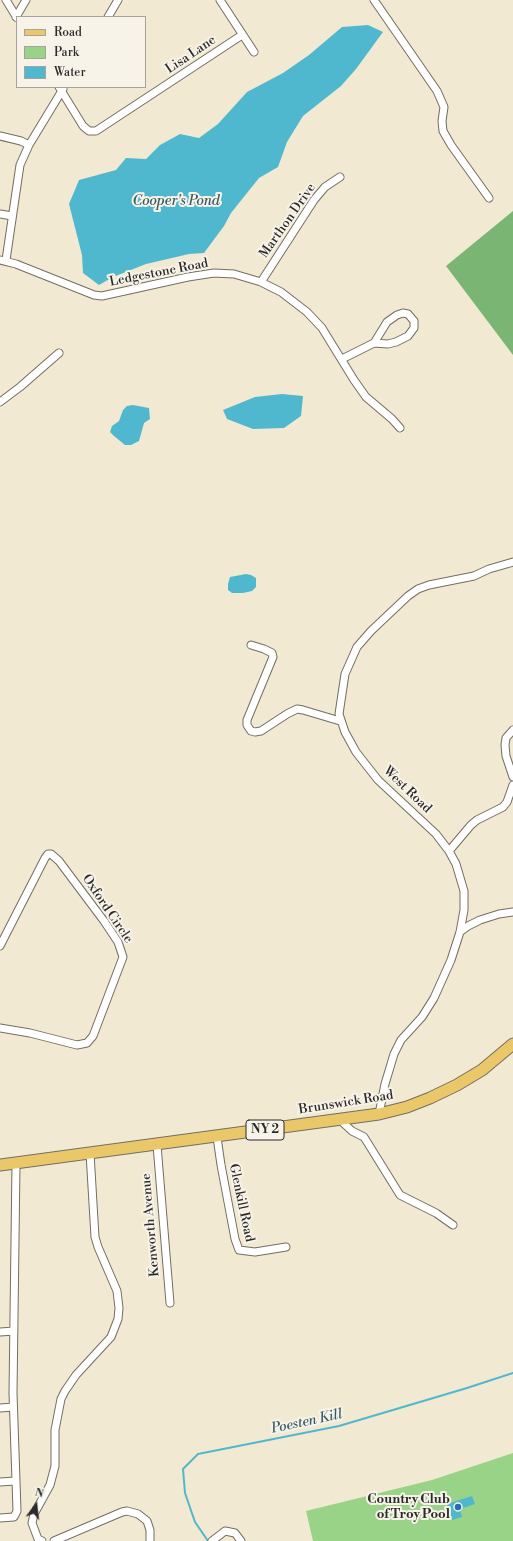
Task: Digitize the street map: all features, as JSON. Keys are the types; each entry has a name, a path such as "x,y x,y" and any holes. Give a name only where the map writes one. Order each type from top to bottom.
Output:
{"main road":[{"name":"Brunswick Road","path":"0,1166 379,1114 407,1107 457,1085 482,1070 513,1044"}],"street":[{"path":"6,0 16,18"},
{"path":"17,16 26,0"},
{"path":"109,16 118,0"},
{"path":"220,0 254,52"},
{"path":"374,0 437,91 443,104 443,131 451,146 489,198"},
{"name":"Lisa Lane","path":"62,88 84,126 92,132 112,121 242,35"},
{"path":"3,260 20,165 29,145 62,88"},
{"path":"0,136 21,140 29,145"},
{"name":"Marthon Drive","path":"261,282 314,200 326,187 340,177"},
{"path":"0,214 12,216"},
{"name":"Ledgestone Road","path":"3,260 94,295 102,296 188,277 214,273 234,274 261,282 281,292 307,312 322,328 366,397 392,419 400,428"},
{"path":"342,359 374,343 388,344 405,339 414,328 415,324 413,319 405,313 397,315 387,322 374,343"},
{"path":"0,402 20,387 58,353"},
{"name":"West Road","path":"379,1114 385,1084 394,1054 401,1040 422,1017 434,998 450,960 460,932 464,910 464,891 456,864 449,851 436,834 378,780 367,768 356,752 340,721 339,714 345,674 357,647 371,631 408,596 418,589 429,585 474,576 489,569 513,562"},
{"path":"251,645 272,653 273,657 247,720 247,725 250,731 261,731 287,714 297,710 303,710 340,721"},
{"path":"513,730 506,738 505,745 506,756 513,777"},
{"path":"449,851 477,820 503,807 507,802 513,785"},
{"name":"Oxford Circle","path":"0,946 45,858 48,854 51,854 59,861 104,921 118,942 123,957 93,1036 87,1043 77,1045 30,1033 0,1028"},
{"path":"460,932 480,920 499,914 513,912"},
{"path":"339,1119 352,1131 364,1137 400,1195 436,1213 453,1225"},
{"name":"Glenkill Road","path":"217,1137 233,1232 239,1250 242,1252 255,1252 286,1247"},
{"name":"Kenworth Avenue","path":"156,1145 170,1303"},
{"path":"42,1541 38,1539 32,1523 34,1514 50,1485 54,1466 55,1430 61,1400 65,1391 76,1376 111,1337 118,1319 119,1308 117,1291 95,1237 90,1153"},
{"path":"0,1518 14,1517 17,1511 13,1407 16,1164"},
{"path":"0,1332 14,1331"},
{"path":"0,1408 13,1407"},
{"path":"0,1482 15,1481"},
{"path":"54,1541 127,1511 138,1514 147,1521 150,1530 150,1541"},
{"path":"215,1539 225,1531 238,1536 241,1541"}],"green space":[{"path":"513,211 513,355 446,266"},
{"path":"513,1453 513,1541 313,1541 306,1511 432,1480"}],"water":[{"name":"Cooper's Pond","path":"368,25 383,32 356,69 341,86 303,116 287,142 278,167 259,178 231,213 224,226 204,253 189,254 146,264 113,277 99,285 83,273 82,255 69,204 79,180 116,170 126,158 146,159 160,145 180,134 199,138 218,124 247,92 283,73 309,55 342,27"},
{"path":"282,394 303,396 301,416 284,428 253,429 227,419 223,410 255,397"},
{"path":"133,405 149,408 150,419 144,423 139,441 131,445 125,445 110,432 112,426 119,421 123,410 127,406"},
{"path":"246,574 256,578 256,587 252,591 232,593 228,590 230,577"},
{"name":"Country Club of Troy Pool","path":"472,1496 475,1504 460,1509 462,1517 452,1520 447,1504"}],"waterway":[{"name":"Poesten Kill","path":"208,1541 195,1522 185,1493 183,1469 198,1454 339,1426 513,1373"}],"place":[{"name":"Country Club of Troy Pool","path":"458,1507"}]}
